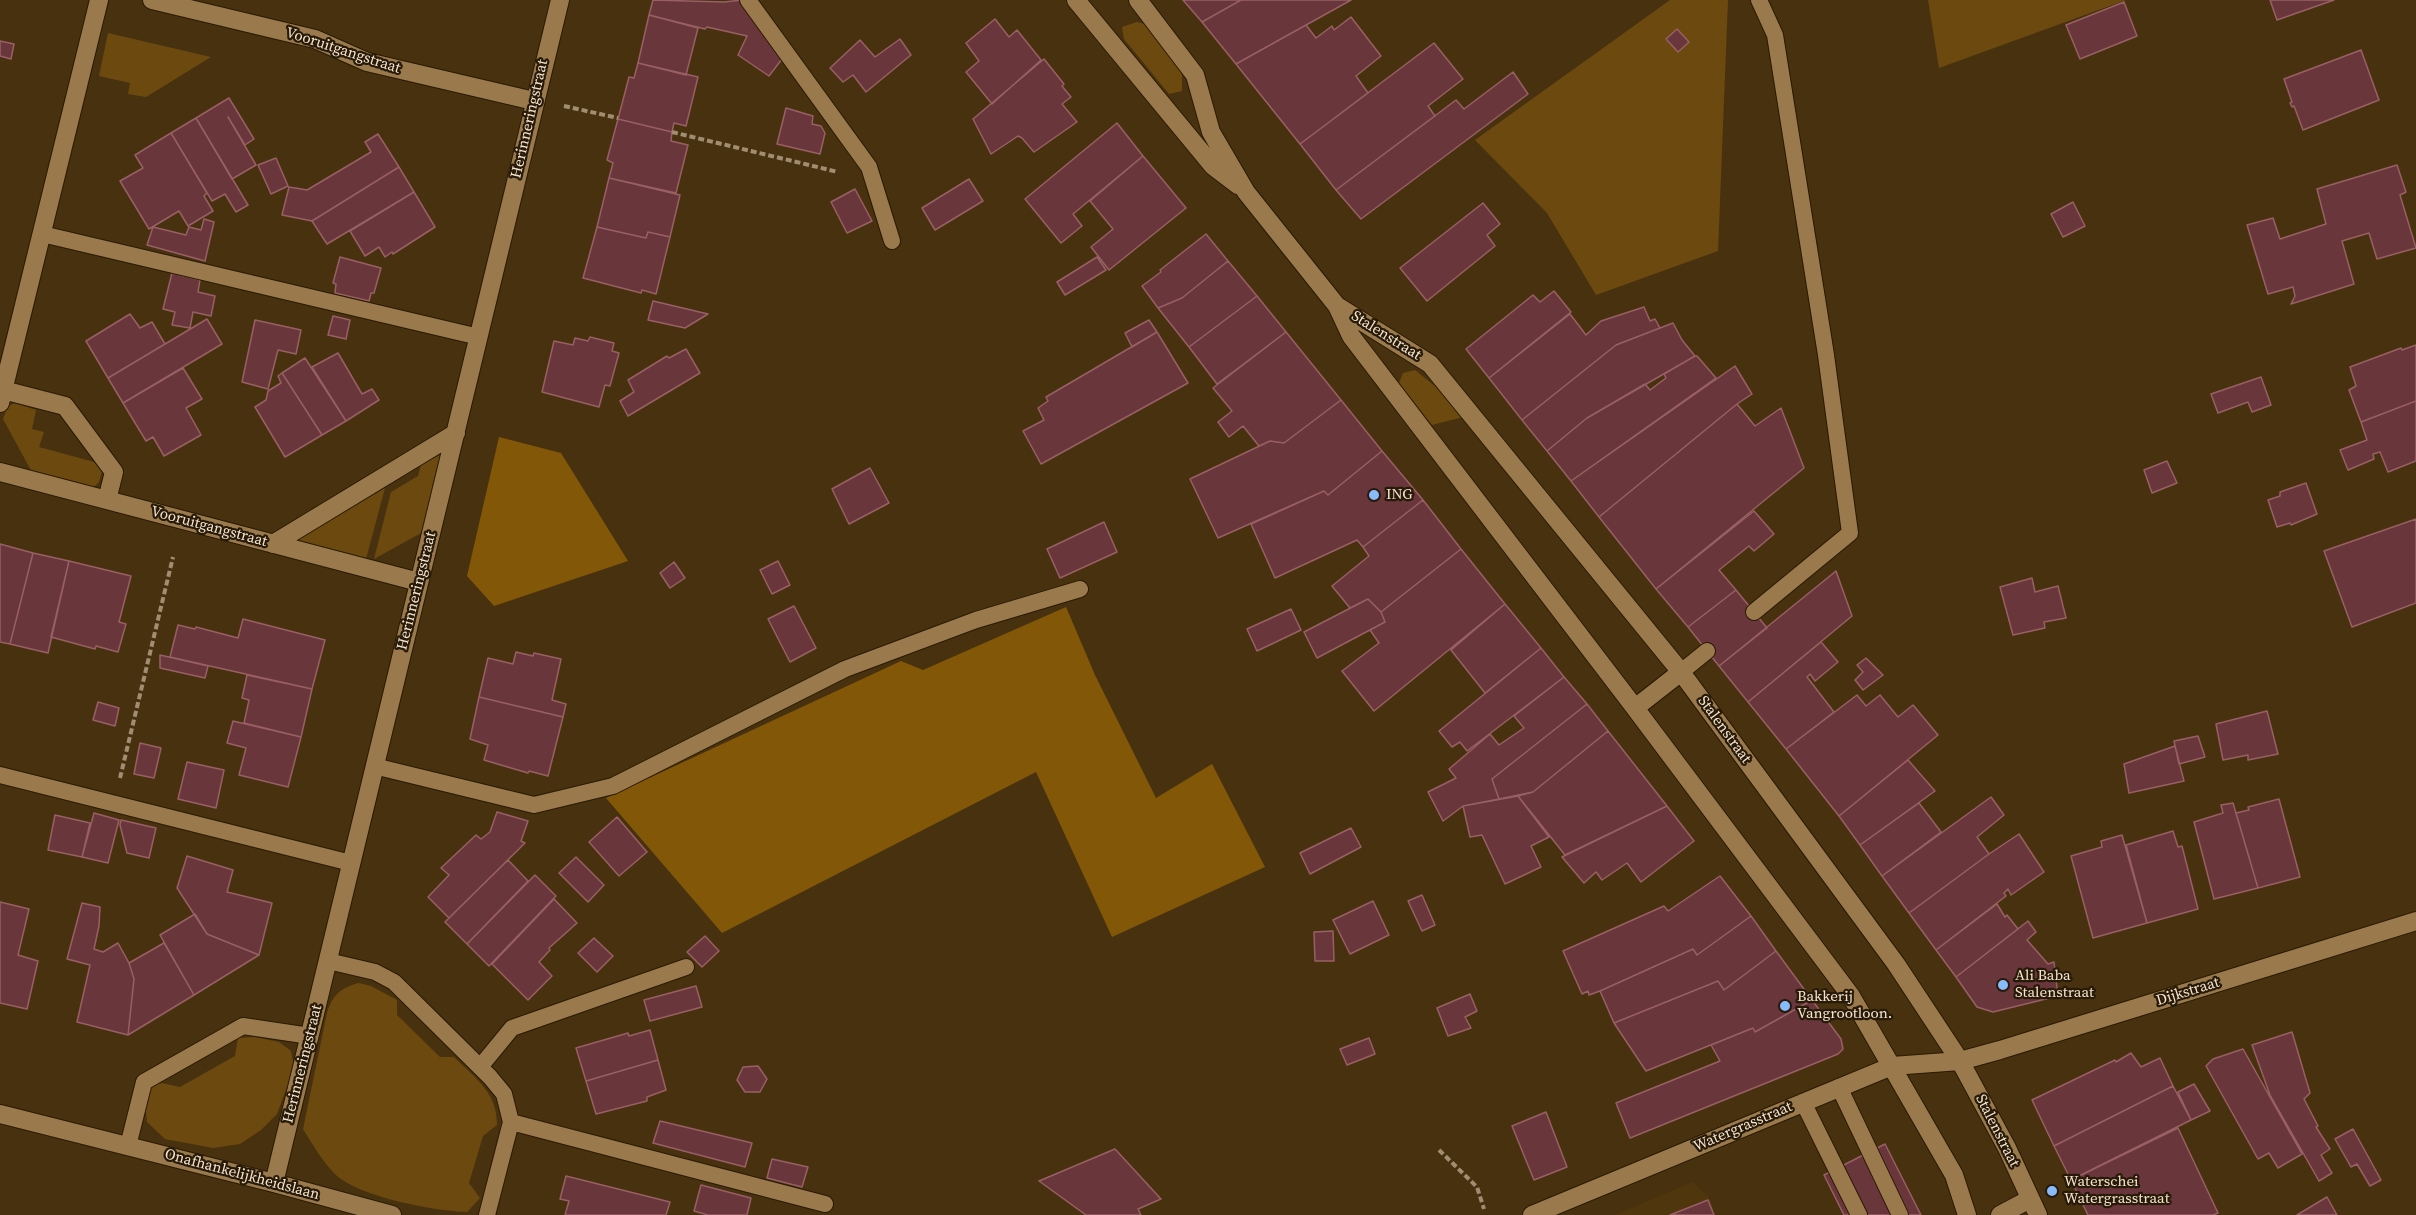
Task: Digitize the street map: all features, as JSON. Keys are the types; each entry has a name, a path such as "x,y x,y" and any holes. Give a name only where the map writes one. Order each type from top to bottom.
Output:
{"street":[{"path":"99,0 2,396 64,406 114,472 107,500"},
{"name":"Vooruitgangstraat","path":"152,0 315,39 367,62 534,101"},
{"name":"Herinneringstraat","path":"274,1183 560,0"},
{"name":"Stalenstraat","path":"1076,0 1213,166 1246,192"},
{"name":"Stalenstraat","path":"1138,0 1195,75 1211,132 1246,192 1337,306 1351,336 1851,996 1954,1175 1967,1215"},
{"name":"Stalenstraat","path":"1337,306 1430,364 1681,672 1896,964 1960,1060 2007,1148 2034,1207"},
{"path":"273,544 456,433"},
{"name":"Vooruitgangstraat","path":"0,472 419,582"},
{"path":"1635,708 1681,672"},
{"name":"Dijkstraat","path":"1960,1060 2416,921"},
{"name":"Watergrasstraat","path":"1532,1215 1892,1066 1960,1060"},
{"name":"Onafhankelijkheidslaan","path":"0,1114 392,1215"},
{"path":"2000,1215 2034,1207"}],"lane":[{"path":"748,0 869,167 892,242"},
{"path":"1754,612 1850,532 1776,35 1759,0"},
{"path":"42,234 479,337"},
{"path":"374,766 534,805 613,786 845,669 976,620 1080,589"},
{"path":"1681,672 1707,651"},
{"path":"0,775 351,864"},
{"path":"328,961 375,972 394,982 504,1094 511,1122 487,1215"},
{"path":"480,1067 512,1028 686,967"},
{"path":"128,1146 144,1082 243,1026 310,1036"},
{"path":"1839,1087 1900,1215"},
{"path":"1803,1102 1859,1215"},
{"path":"511,1122 825,1204"}],"path":[{"path":"534,101 573,107 618,118"},
{"path":"672,132 873,181"},
{"path":"113,805 172,556"},
{"path":"1439,1150 1477,1187 1484,1209"}],"shaded area":[{"path":"1670,0 1728,0 1718,251 1596,295 1547,213 1475,140"},
{"path":"1928,0 2126,0 1939,68"},
{"path":"1137,22 1148,25 1182,72 1182,91 1169,94 1124,39 1122,27"},
{"path":"108,33 211,57 146,97 128,94 130,83 99,76"},
{"path":"1415,370 1436,387 1463,417 1432,425 1399,383 1403,373"},
{"path":"15,403 36,410 32,429 44,432 39,447 94,462 102,471 99,482 91,490 33,474 3,419 8,406"},
{"path":"499,437 561,453 628,561 494,606 467,576"},
{"path":"442,454 423,532 374,559 391,492 418,476 421,465"},
{"path":"385,488 366,559 294,542"},
{"path":"1066,607 1095,675 1156,798 1212,764 1265,867 1112,937 1036,772 722,933 606,798 901,661 923,670"},
{"path":"358,983 371,986 397,1000 397,1015 440,1057 454,1057 477,1079 489,1095 496,1114 497,1125 483,1136 469,1183 480,1198 467,1212 417,1206 361,1190 335,1174 303,1129 329,1007 334,997"},
{"path":"255,1037 279,1042 291,1051 294,1068 277,1114 261,1130 240,1144 213,1148 165,1139 147,1122 145,1101 152,1086 162,1083 180,1087 235,1056 238,1038"},
{"path":"1692,1182 1708,1196 1716,1215 1615,1215"}],"building":[{"path":"653,0 724,2 742,0 782,59 769,76 738,55 747,36 707,27 705,29 649,15"},
{"path":"1183,0 1241,0 1202,22"},
{"path":"1241,0 1351,0 1236,64 1202,22"},
{"path":"2270,0 2334,0 2277,20"},
{"path":"2124,2 2137,36 2080,59 2066,25"},
{"path":"649,15 698,28 686,75 638,63"},
{"path":"1351,17 1381,56 1356,76 1368,93 1300,144 1236,64 1306,25 1316,38 1332,26 1334,30"},
{"path":"995,19 1009,37 1017,30 1041,60 992,104 966,72 979,61 966,43"},
{"path":"1677,29 1689,42 1678,52 1666,39"},
{"path":"900,39 911,55 866,92 853,75 843,82 830,68 860,40 875,57"},
{"path":"0,41 14,44 11,59 0,56"},
{"path":"1434,43 1463,79 1428,106 1435,116 1336,190 1300,144"},
{"path":"2361,50 2379,100 2303,130 2294,106 2292,107 2290,103 2292,102 2284,79"},
{"path":"1044,59 1064,84 1062,86 1071,97 1062,104 1077,122 1034,152 1018,136 991,154 973,119"},
{"path":"638,63 698,77 686,126 674,123 672,132 618,119 629,77 634,78"},
{"path":"1513,72 1528,94 1361,219 1336,190 1456,100 1464,109"},
{"path":"229,98 254,139 245,145 228,117 256,165 232,179 196,118"},
{"path":"786,108 813,116 812,124 821,126 825,133 820,154 777,144"},
{"path":"196,118 248,205 236,212 225,194 212,201 171,133"},
{"path":"618,119 672,132 671,141 688,145 676,193 609,178 613,163 607,160"},
{"path":"1117,123 1143,156 1073,214 1082,226 1061,243 1025,199"},
{"path":"171,133 207,193 204,196 213,211 188,226 179,211 149,229 120,181 143,168 135,155"},
{"path":"378,134 399,167 312,221 282,215 289,187 307,190 371,152 365,142"},
{"path":"1143,156 1186,208 1109,270 1091,247 1113,229 1090,201"},
{"path":"276,158 288,186 271,194 258,165"},
{"path":"2397,165 2406,192 2400,195 2416,248 2377,259 2369,233 2342,241 2354,284 2291,304 2295,296 2293,287 2268,294 2247,225 2273,218 2280,239 2326,224 2317,189"},
{"path":"399,167 414,192 327,244 312,221"},
{"path":"609,178 680,195 670,237 648,232 646,238 597,227"},
{"path":"969,179 983,201 935,230 922,208"},
{"path":"855,189 872,221 847,233 831,202"},
{"path":"414,192 435,227 393,254 392,252 385,257 379,247 365,256 350,231"},
{"path":"2073,202 2085,226 2063,237 2051,214"},
{"path":"1483,203 1500,224 1487,235 1495,246 1427,301 1400,268"},
{"path":"204,219 214,222 205,261 147,245 153,227 186,235 189,227 201,230"},
{"path":"597,227 646,238 648,232 670,237 656,294 642,290 641,293 583,278"},
{"path":"1206,234 1228,261 1182,298 1158,308 1142,286"},
{"path":"340,257 381,268 374,293 371,293 369,301 335,293 336,284 333,283"},
{"path":"1097,257 1106,270 1065,295 1057,282"},
{"path":"1228,261 1257,296 1189,347 1158,308 1182,298"},
{"path":"172,273 200,280 198,292 215,296 211,316 193,312 190,328 172,325 175,312 163,309"},
{"path":"1554,291 1571,312 1489,378 1466,349 1533,295 1540,302"},
{"path":"1257,296 1286,332 1217,384 1189,347"},
{"path":"653,301 708,314 685,328 648,320"},
{"path":"1644,307 1650,321 1655,319 1660,328 1616,345 1522,420 1489,378 1570,314 1586,335 1601,321"},
{"path":"130,314 140,328 152,322 165,344 108,378 86,341"},
{"path":"333,316 350,320 346,339 328,335"},
{"path":"207,319 222,344 123,403 108,378"},
{"path":"255,320 301,330 296,354 278,350 268,389 242,382"},
{"path":"1149,320 1157,332 1132,347 1125,333"},
{"path":"1673,323 1682,340 1695,356 1587,418 1547,451 1522,420 1616,345"},
{"path":"1157,332 1188,383 1041,464 1023,431 1044,420 1038,408 1048,401 1046,397"},
{"path":"1286,332 1341,400 1284,443 1270,441 1259,446 1243,426 1229,437 1218,422 1232,411 1213,388"},
{"path":"590,337 614,343 612,351 619,353 610,386 605,385 599,407 542,392 554,341 573,345 575,338 588,341"},
{"path":"2416,345 2416,401 2361,422 2349,390 2356,386 2350,367 2401,348 2402,350"},
{"path":"686,349 700,373 628,416 620,401 634,392 628,380 667,356 669,358"},
{"path":"338,353 362,394 372,389 379,400 346,421 312,367"},
{"path":"1695,356 1716,378 1571,481 1547,451 1587,418 1645,384 1650,390 1666,378 1664,374"},
{"path":"305,358 346,421 322,435 282,373"},
{"path":"1735,366 1752,394 1599,517 1571,481"},
{"path":"183,368 202,399 186,408 201,435 164,456 153,437 146,441 123,403"},
{"path":"282,373 322,435 285,457 255,407 266,400 268,391 281,383 278,376"},
{"path":"2261,377 2271,405 2252,412 2248,402 2218,413 2211,394"},
{"path":"1341,400 1382,451 1328,495 1324,491 1218,538 1190,479 1270,441 1284,443"},
{"path":"2416,401 2416,461 2388,472 2380,452 2373,454 2374,459 2348,470 2340,450 2367,440 2361,422"},
{"path":"1737,404 1755,426 1781,408 1804,468 1656,589 1599,517"},
{"path":"1382,451 1423,500 1363,547 1357,540 1275,578 1251,524 1324,491 1328,495"},
{"path":"2167,461 2177,483 2152,493 2144,470"},
{"path":"870,468 889,503 849,524 832,489"},
{"path":"2306,483 2317,514 2291,525 2290,523 2277,527 2268,500 2280,496 2280,492"},
{"path":"1423,500 1461,549 1381,612 1368,599 1350,608 1332,586 1369,556 1363,547"},
{"path":"1754,511 1774,534 1754,551 1749,546 1719,570 1736,590 1688,627 1656,589"},
{"path":"2416,519 2416,603 2352,627 2324,551"},
{"path":"1104,522 1117,552 1060,578 1047,549"},
{"path":"0,544 33,553 10,644 0,642"},
{"path":"1461,549 1505,604 1374,711 1342,671 1379,643 1370,630 1385,622 1381,612"},
{"path":"33,553 69,561 48,653 10,644"},
{"path":"69,561 131,576 119,622 126,624 118,652 96,646 95,649 51,637"},
{"path":"778,561 790,585 772,594 760,570"},
{"path":"674,562 685,578 670,588 660,573"},
{"path":"1836,571 1852,616 1748,702 1719,666"},
{"path":"2032,578 2035,592 2058,586 2066,618 2044,622 2045,628 2013,635 2000,587"},
{"path":"1736,590 1767,628 1719,666 1688,627"},
{"path":"1368,599 1381,612 1385,622 1317,658 1304,632"},
{"path":"1505,604 1541,648 1485,693 1451,650"},
{"path":"794,606 816,648 790,662 768,619"},
{"path":"1291,609 1301,630 1257,651 1247,629"},
{"path":"243,619 325,640 312,689 170,657 178,625 195,629 196,627 238,638"},
{"path":"1821,642 1838,662 1815,681 1810,674 1807,677 1834,712 1786,749 1748,702"},
{"path":"1541,648 1564,677 1467,751 1460,742 1452,747 1439,731"},
{"path":"516,652 561,659 552,700 566,704 563,717 479,697 488,658 513,664"},
{"path":"160,655 208,666 205,678 160,668"},
{"path":"1866,658 1883,675 1863,690 1855,680 1863,672 1857,665"},
{"path":"247,675 312,689 301,737 244,723 249,700 242,698"},
{"path":"1564,677 1587,704 1492,779 1499,799 1463,806 1443,821 1428,792 1456,778 1449,769 1490,734 1499,745 1524,728 1514,716"},
{"path":"1857,695 1866,706 1880,695 1898,717 1913,705 1938,735 1839,816 1786,749"},
{"path":"479,697 563,717 548,776 529,771 528,773 484,760 488,745 470,739"},
{"path":"98,702 119,708 115,726 93,720"},
{"path":"1587,704 1608,731 1533,792 1499,799 1492,779"},
{"path":"2267,711 2278,754 2248,760 2248,755 2223,760 2216,724"},
{"path":"233,721 301,737 288,787 239,775 246,748 227,743"},
{"path":"1608,731 1667,806 1565,855 1518,796 1533,792"},
{"path":"2198,736 2205,757 2179,764 2174,741"},
{"path":"140,743 161,748 154,778 134,774"},
{"path":"2175,746 2184,781 2129,793 2124,764"},
{"path":"1908,760 1935,791 1860,845 1839,816"},
{"path":"187,762 224,770 216,808 178,799"},
{"path":"1518,796 1549,837 1531,846 1541,867 1505,884 1482,835 1470,837 1463,806"},
{"path":"1991,797 2004,815 1977,837 1989,854 1909,913 1882,876"},
{"path":"2279,799 2300,877 2258,888 2236,813 2249,810 2248,807"},
{"path":"1919,803 1941,832 1882,876 1860,845"},
{"path":"2233,803 2258,888 2214,899 2194,822 2223,813 2221,805"},
{"path":"1667,806 1694,841 1641,882 1627,863 1602,880 1596,872 1584,883 1562,857"},
{"path":"497,812 528,821 521,841 525,843 449,918 428,897 449,875 441,868 476,835 481,839 490,832"},
{"path":"94,813 119,820 108,863 82,857"},
{"path":"55,815 90,823 82,857 48,850"},
{"path":"617,817 647,852 619,876 589,842"},
{"path":"121,820 156,828 149,858 127,853 120,825"},
{"path":"1351,828 1361,847 1310,874 1300,853"},
{"path":"2173,831 2178,847 2182,846 2198,909 2147,923 2126,845"},
{"path":"2019,834 2044,872 2011,895 2008,889 2004,893 2006,896 1936,950 1909,913"},
{"path":"2122,835 2147,923 2093,938 2071,856 2102,847 2101,841"},
{"path":"187,856 233,870 227,892 272,903 259,955 207,934 177,888"},
{"path":"576,857 604,885 588,902 559,873"},
{"path":"508,860 528,881 467,944 445,922"},
{"path":"535,875 556,896 489,966 467,944"},
{"path":"1720,876 1751,916 1697,955 1693,949 1600,991 1589,995 1588,991 1582,994 1563,951 1664,906 1668,911"},
{"path":"1422,895 1435,925 1422,931 1408,901"},
{"path":"554,899 577,923 549,948 550,950 539,962 552,976 528,1000 492,964"},
{"path":"1373,901 1389,935 1350,954 1333,920"},
{"path":"0,902 29,909 18,955 38,961 27,1009 0,1003"},
{"path":"82,903 100,907 94,949 103,952 118,943 129,963 134,979 128,1035 77,1022 90,965 67,959"},
{"path":"1997,904 2005,917 2007,915 2018,929 1956,977 1936,950"},
{"path":"195,914 207,934 259,955 194,995 160,935"},
{"path":"1751,916 1776,951 1724,990 1718,981 1614,1023 1600,991 1693,949 1697,955"},
{"path":"2028,921 2036,932 2027,940 2048,964 2054,962 2058,996 1993,1012 1977,1007 1956,977"},
{"path":"1333,931 1334,961 1315,961 1314,932"},
{"path":"705,936 719,951 702,967 687,952"},
{"path":"594,938 613,956 597,972 578,953"},
{"path":"164,943 194,995 128,1035 134,979 129,963"},
{"path":"1776,951 1812,1000 1755,1032 1753,1028 1646,1071 1614,1023 1718,981 1724,990"},
{"path":"696,986 702,1007 650,1021 644,1000"},
{"path":"1470,994 1477,1011 1465,1017 1471,1028 1448,1036 1437,1008"},
{"path":"1812,1000 1841,1039 1843,1049 1838,1054 1630,1138 1616,1103 1720,1061 1711,1045 1753,1028 1755,1032"},
{"path":"650,1030 658,1060 586,1081 576,1048 628,1033 629,1036"},
{"path":"2292,1032 2310,1093 2304,1099 2318,1126 2316,1127 2330,1149 2321,1155 2332,1173 2319,1181 2270,1095 2252,1045"},
{"path":"1369,1038 1375,1054 1347,1065 1340,1049"},
{"path":"2243,1049 2302,1154 2278,1168 2269,1153 2258,1159 2206,1066 2213,1059"},
{"path":"2131,1053 2141,1067 2160,1058 2173,1086 2054,1146 2032,1100"},
{"path":"658,1060 666,1090 647,1097 647,1101 596,1114 586,1081"},
{"path":"758,1066 767,1079 760,1092 745,1092 737,1080 743,1067"},
{"path":"2194,1084 2210,1111 2191,1120 2178,1092"},
{"path":"2173,1086 2191,1120 2071,1180 2054,1146"},
{"path":"1546,1112 1567,1167 1534,1180 1512,1126"},
{"path":"660,1121 752,1143 745,1167 653,1143"},
{"path":"2178,1128 2218,1213 2213,1215 2088,1215 2071,1180"},
{"path":"2353,1129 2381,1180 2370,1186 2357,1164 2351,1167 2335,1139"},
{"path":"1885,1144 1921,1215 1844,1215 1824,1175"},
{"path":"1115,1149 1161,1199 1138,1209 1141,1215 1086,1215 1039,1181"},
{"path":"772,1159 808,1167 802,1187 767,1178"},
{"path":"566,1176 670,1202 666,1215 565,1215 569,1201 560,1199"},
{"path":"701,1185 751,1198 747,1215 708,1215 694,1211"},
{"path":"2327,1197 2337,1215 2297,1215"},
{"path":"1708,1200 1714,1215 1670,1215"}],"place":[{"name":"ING","path":"1374,495"},
{"name":"Ali Baba Stalenstraat","path":"2003,985"},
{"name":"Bakkerij Vangrootloon.","path":"1785,1006"},
{"name":"Waterschei Watergrasstraat","path":"2052,1191"}]}
